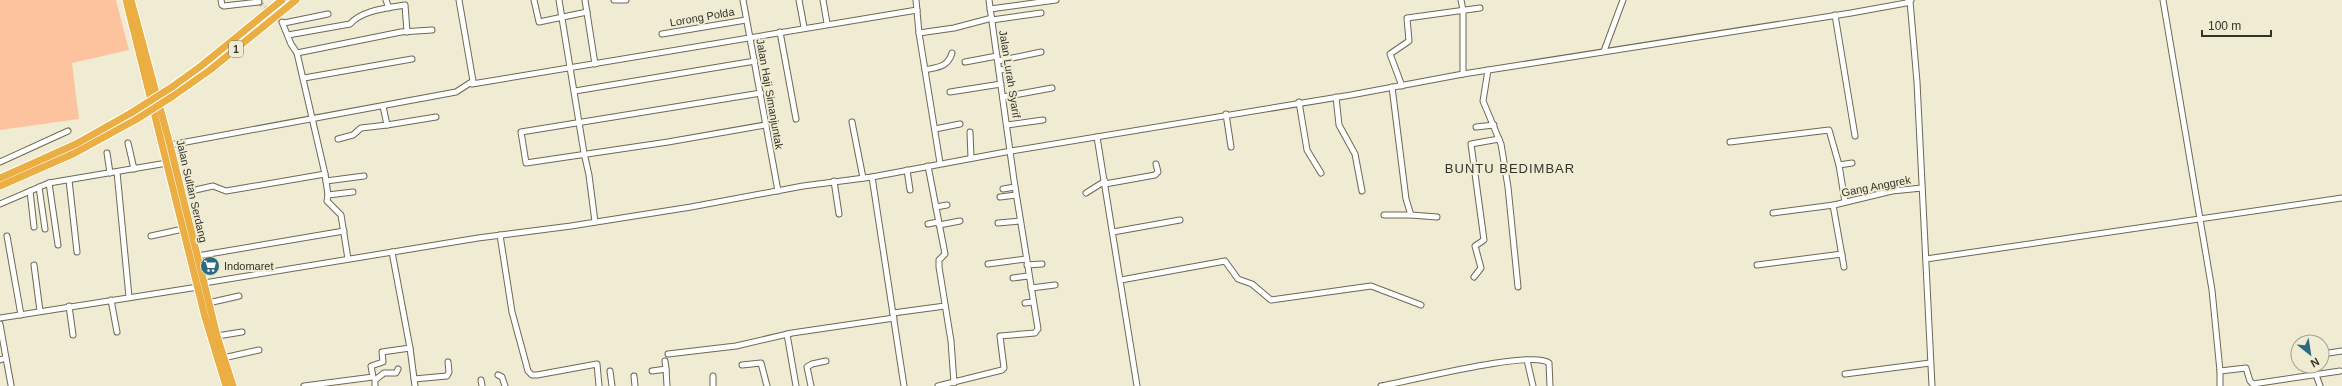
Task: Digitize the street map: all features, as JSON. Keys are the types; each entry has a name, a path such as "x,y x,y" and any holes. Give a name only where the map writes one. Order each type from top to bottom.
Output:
{"highway":[{"name":"Jalan Sultan Serdang","path":"126,0 140,41 170,145 197,256 201,285 214,350 226,386"},
{"name":"Jalan Sultan Serdang","path":"131,0 183,229 208,303 223,358 233,386"},
{"name":"1","path":"0,178 76,144 131,113 172,87 201,66 282,0"},
{"name":"1","path":"0,186 75,153 137,119 210,70 296,0"}],"street":[{"path":"221,0 222,5 224,6 259,2"},
{"path":"386,0 388,8"},
{"path":"459,0 472,84"},
{"path":"534,0 539,22 587,12"},
{"path":"559,0 584,153 589,175 595,222"},
{"path":"585,0 596,64"},
{"path":"614,0 626,0"},
{"name":"Jalan Haji Simanjuntak","path":"743,0 778,191"},
{"path":"799,0 804,27"},
{"path":"823,0 827,23"},
{"path":"916,0 919,33 940,164"},
{"name":"Jalan Lurah Syarif","path":"954,383 1003,369 999,336 1037,332 989,0"},
{"path":"990,9 1019,3 1056,0"},
{"path":"1461,0 1463,10 1463,74"},
{"path":"1608,51 1623,0"},
{"path":"2163,0 2181,116 2200,218 2218,341 2220,386"},
{"path":"0,318 474,238 595,222 834,181 872,177 971,158 1226,114 1402,86 1463,74 1835,15 1910,1 1917,82 1930,309 1930,363 1932,386"},
{"path":"288,35 350,24 356,18 375,11 405,6 402,32"},
{"path":"1402,86 1390,54 1409,42 1407,18 1480,8"},
{"path":"170,145 450,93 472,84 596,64 827,23 918,10"},
{"path":"919,33 954,28 992,19 1041,13"},
{"path":"328,14 283,23 291,44 298,52 325,174 328,202 341,215 348,259"},
{"path":"1835,15 1855,136"},
{"name":"Lorong Polda","path":"662,34 746,20"},
{"path":"298,52 402,32 432,30"},
{"path":"780,32 796,119"},
{"path":"965,62 998,59 1041,52"},
{"path":"925,70 944,65 950,60 952,53"},
{"path":"304,78 412,60"},
{"path":"575,91 755,61"},
{"path":"999,70 1008,69"},
{"path":"1488,70 1483,96 1499,139 1508,187 1518,287"},
{"path":"950,92 1001,84"},
{"path":"1392,87 1406,199 1411,215"},
{"path":"1003,97 1052,88"},
{"path":"761,93 521,132 526,163 584,153 668,142 765,125"},
{"path":"1336,97 1338,125 1355,154 1362,191"},
{"path":"1299,102 1308,150 1321,173"},
{"path":"383,106 387,125"},
{"path":"1226,114 1231,147"},
{"path":"338,139 353,136 361,128 436,117"},
{"path":"1008,125 1043,120"},
{"path":"852,122 863,178"},
{"path":"935,129 960,124"},
{"path":"1476,127 1494,125"},
{"path":"1730,142 1829,130 1840,165 1846,202"},
{"path":"0,162 68,131"},
{"path":"970,132 971,158"},
{"path":"1097,137 1138,386"},
{"path":"1474,277 1481,268 1474,246 1484,240 1471,144 1499,139"},
{"path":"128,143 134,169"},
{"path":"107,153 110,173"},
{"path":"0,204 49,183 167,163"},
{"path":"1840,165 1852,163"},
{"path":"1086,193 1105,183 1155,175 1158,172 1156,164"},
{"path":"928,166 945,254 938,261 952,350 954,383 938,386"},
{"path":"907,170 910,190"},
{"path":"116,172 129,297"},
{"path":"182,193 213,186 226,191 325,174"},
{"path":"326,181 364,176"},
{"path":"872,177 904,386"},
{"path":"69,180 77,252"},
{"path":"834,181 839,214"},
{"path":"49,183 58,245"},
{"path":"39,187 44,229"},
{"path":"1003,189 1015,187"},
{"name":"Gang Anggrek","path":"1773,213 1833,205 1892,191 1922,188"},
{"path":"30,191 34,227"},
{"path":"328,195 353,192"},
{"path":"1000,197 1016,195"},
{"path":"1926,259 2342,198"},
{"path":"936,207 947,205"},
{"path":"1833,205 1844,267"},
{"path":"1384,215 1437,217"},
{"path":"1113,232 1180,220"},
{"path":"928,224 960,221"},
{"path":"998,223 1020,221"},
{"path":"151,236 183,229"},
{"path":"197,256 344,231"},
{"path":"500,235 512,312 528,371 532,375 537,375 597,364 599,386"},
{"path":"8,236 21,315"},
{"path":"392,252 410,348 415,386"},
{"path":"1757,264 1842,254"},
{"path":"988,264 1026,259"},
{"path":"1121,280 1225,261 1238,279 1256,287 1271,300 1371,286 1421,305"},
{"path":"1027,266 1042,264"},
{"path":"34,265 40,311"},
{"path":"1013,278 1028,276"},
{"path":"1031,288 1055,285"},
{"path":"208,303 240,296"},
{"path":"111,300 117,332"},
{"path":"1026,303 1033,302"},
{"path":"68,306 73,335"},
{"path":"668,354 736,346 787,334 945,306"},
{"path":"0,324 11,385"},
{"path":"217,336 242,332"},
{"path":"787,334 796,386"},
{"path":"375,386 371,366 383,362 382,352 410,348"},
{"path":"223,358 259,350"},
{"path":"2330,353 2342,352"},
{"path":"0,360 6,358"},
{"path":"1527,360 1533,386"},
{"path":"1381,386 1441,373 1527,360 1544,360 1549,363 1551,369 1550,386"},
{"path":"665,361 667,386"},
{"path":"811,386 807,368 812,364 826,361"},
{"path":"414,380 447,376 450,372 448,362"},
{"path":"742,365 762,363 767,386"},
{"path":"1845,374 1930,363"},
{"path":"2220,371 2246,368 2250,382 2253,384 2340,371"},
{"path":"304,386 374,378 384,373 397,373 398,369"},
{"path":"652,370 666,369"},
{"path":"610,371 612,386"},
{"path":"498,375 502,377 505,386"},
{"path":"2315,375 2320,386"},
{"path":"634,376 635,386"},
{"path":"712,376 713,386"},
{"path":"480,380 482,386"}],"shaded area":[{"path":"0,0 116,0 129,50 72,63 79,119 0,130"}],"tunnel":[{"path":"259,2 282,22"}],"place":[{"name":"Indomaret","path":"210,266"}],"district":[{"name":"BUNTU BEDIMBAR","path":"1510,168"}]}
